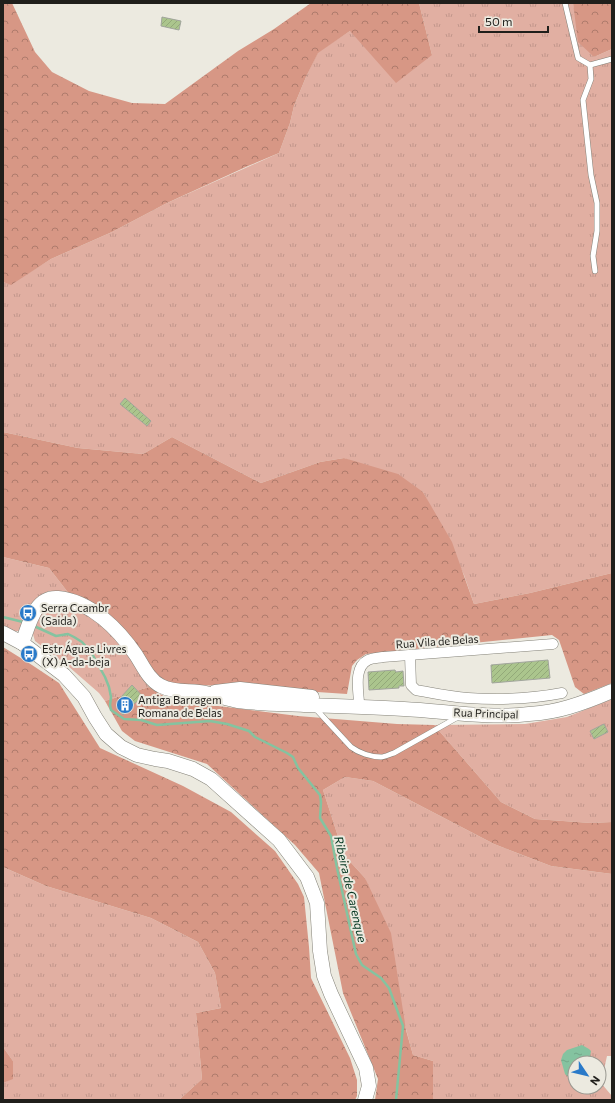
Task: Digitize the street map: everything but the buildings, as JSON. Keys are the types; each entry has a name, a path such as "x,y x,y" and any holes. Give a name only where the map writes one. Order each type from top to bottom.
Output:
{"street":[{"name":"Rua Principal","path":"22,643 33,614 37,608 49,599 56,598 64,599 93,611 115,629 132,649 153,681 167,689 205,693 238,700 274,704 405,709 493,716 529,714 567,708 612,691"},
{"path":"3,633 22,643 64,675 84,697 106,734 121,747 137,755 168,761 193,769 211,780 279,840 307,877 317,902 320,950 324,976 366,1068 369,1086 365,1100"},
{"name":"Rua Vila de Belas","path":"359,702 358,675 361,664 369,659 553,644"},
{"path":"410,655 411,685 416,690 467,698 522,699 562,693"},
{"name":"Rua Principal","path":"205,693 240,689 359,702 405,709"}],"lane":[{"path":"565,3 578,58 590,64 612,59"},
{"path":"590,64 591,79 584,100 591,175 597,203 597,231 593,256 595,271"},
{"path":"312,705 357,752 382,757 394,753 464,713"}],"green space":[{"path":"3,3 12,3 35,52 52,72 89,91 132,103 165,104 238,51 274,29 311,3 419,3 432,55 396,83 350,31 318,53 294,106 290,123 279,153 167,203 112,232 51,259 11,285 3,282"},
{"path":"419,3 573,3 575,14 594,57 612,49 612,573 530,593 474,604 464,575 423,492 344,458 320,462 261,483 172,437 143,454 78,448 3,432 3,282 11,284 51,259 112,232 167,203 279,153 290,123 294,106 318,52 350,31 432,55"},
{"path":"573,3 612,3 612,49 594,57 578,42"},
{"path":"3,432 78,448 143,454 172,437 261,483 320,462 344,458 398,474 423,492 452,542 474,604 530,593 612,573 612,683 584,694 575,687 559,640 552,635 366,654 357,660 352,666 347,694 227,686 166,684 70,595 49,568 3,557"},
{"path":"3,557 49,568 70,595 53,591 45,593 37,600 24,629 14,631 3,628"},
{"path":"58,605 63,605 95,619 118,638 149,687 105,701 99,693 68,666 35,641 33,634 38,618 42,612"},
{"path":"3,647 59,683 100,748 183,786 231,812 275,851 298,884 304,897 311,978 350,1058 357,1080 357,1096 355,1100 179,1100 202,1079 196,1013 221,1008 215,973 198,942 151,918 46,886 3,867"},
{"path":"149,687 170,700 298,716 397,724 434,725 501,802 535,819 591,823 612,822 612,874 551,866 494,844 373,781 345,777 323,790 344,855 365,878 391,933 406,1030 413,1055 433,1061 433,1100 375,1100 378,1079 343,993 319,873 295,845 207,764 135,741 122,731 105,701"},
{"path":"612,699 612,822 591,823 535,819 501,802 434,725 525,724 567,717"},
{"path":"345,777 373,781 494,844 551,866 612,874 612,1056 567,1055 567,1095 607,1095 607,1090 612,1096 612,1100 433,1100 433,1061 413,1055 365,878 344,855 323,790"},
{"path":"3,867 46,886 151,918 198,942 215,973 221,1008 196,1013 202,1079 179,1100 3,1100 3,1083 13,1078 13,1061 3,1047"},
{"path":"3,1047 13,1061 13,1079 3,1083"}],"water":[{"path":"582,1045 591,1051 590,1055 567,1055 567,1076 565,1074 561,1060 563,1054 567,1050"}],"waterway":[{"name":"Ribeira de Carenque","path":"3,617 23,622"},
{"name":"Ribeira de Carenque","path":"34,626 56,636 68,634 82,642 91,652 105,677 111,697 111,710 124,719 141,720 157,725 210,721 227,724 249,731 255,737 293,757 298,768 320,795 320,818 331,836 356,954 362,965 381,978 389,988 403,1026 396,1100"}],"place":[{"name":"Serra Ccambr (Saida)","path":"28,613"},
{"name":"Estr Águas Livres (X) A-da-beja","path":"29,654"},
{"name":"Antiga Barragem Romana de Belas","path":"125,705"}]}
